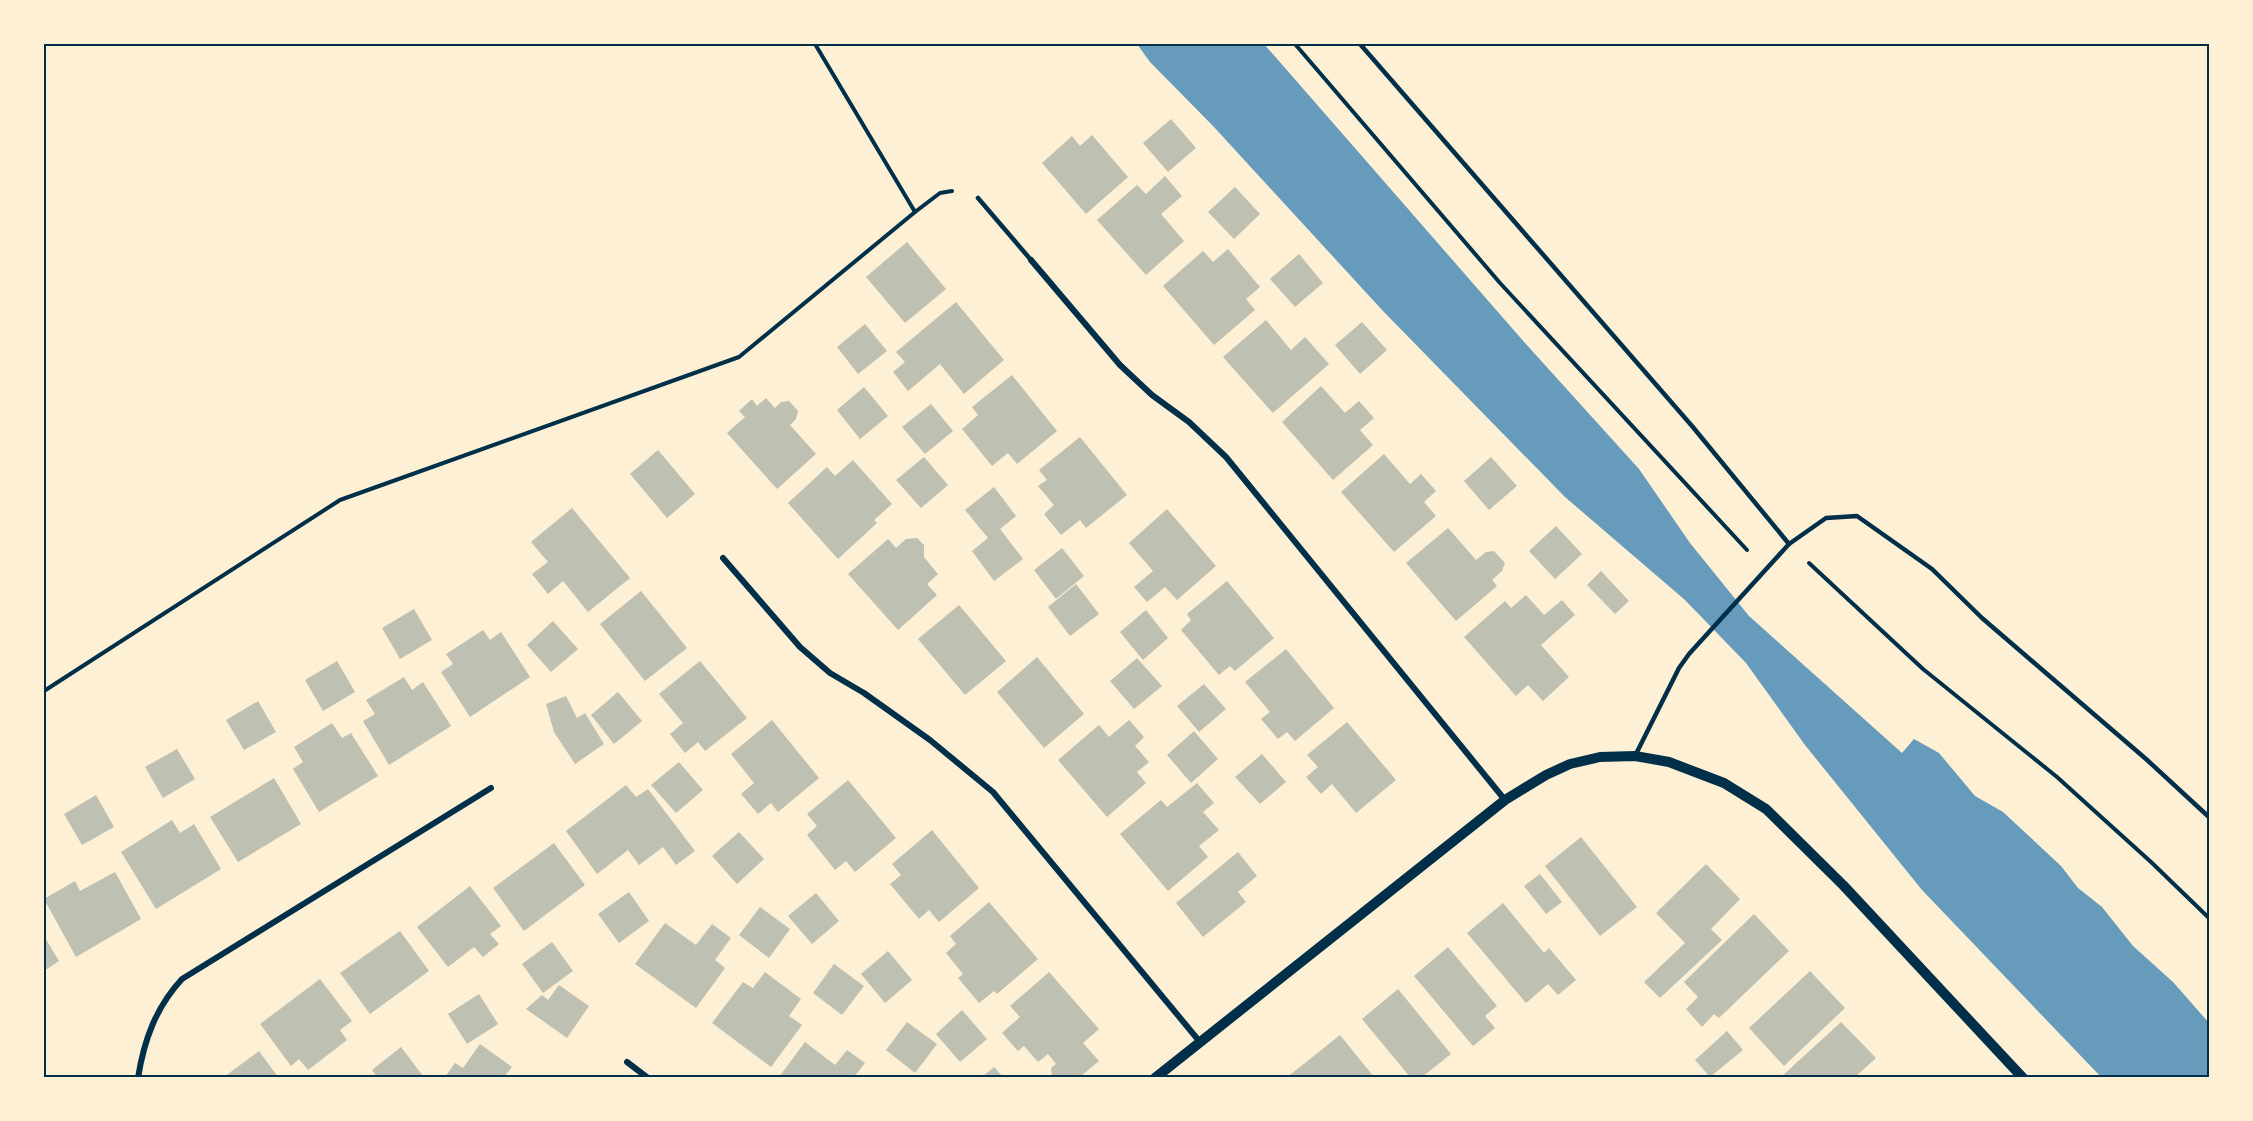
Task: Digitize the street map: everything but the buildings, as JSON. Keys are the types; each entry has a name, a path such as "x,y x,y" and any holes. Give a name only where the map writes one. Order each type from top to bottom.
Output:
{"street":[{"path":"1031,260 1120,365 1152,395 1189,422 1226,457 1505,800"},
{"path":"723,558 800,647 830,673 864,693 930,740 993,792 1200,1042"},
{"path":"1155,1077 1505,800 1546,775 1570,764 1600,757 1635,756 1669,762 1724,783 1766,809 1843,885 2023,1077"},
{"path":"138,1077 141,1055 152,1024 166,996 182,979 491,788"},
{"path":"627,1062 648,1077"}],"lane":[{"path":"1360,44 1692,426 1789,544"},
{"path":"978,198 1031,260"},
{"path":"1635,756 1679,668 1689,654 1789,544 1826,518 1857,516 1932,569 1982,618 2137,751 2210,818"}],"path":[{"path":"815,44 915,212"},
{"path":"1295,44 1500,283 1766,570"},
{"path":"44,691 340,500 739,357 940,193 956,190 969,192 978,198"},
{"path":"1789,544 1923,669 2057,777 2210,919"}],"water":[{"path":"1137,44 1264,44 1525,343 1639,469 1690,543 1749,616 1902,753 1914,739 1939,753 1975,796 2003,812 2061,866 2078,888 2102,907 2133,946 2173,982 2209,1023 2209,1077 2101,1077 1922,890 1805,745 1746,663 1685,600 1565,497 1383,311 1214,127 1150,62"}]}
